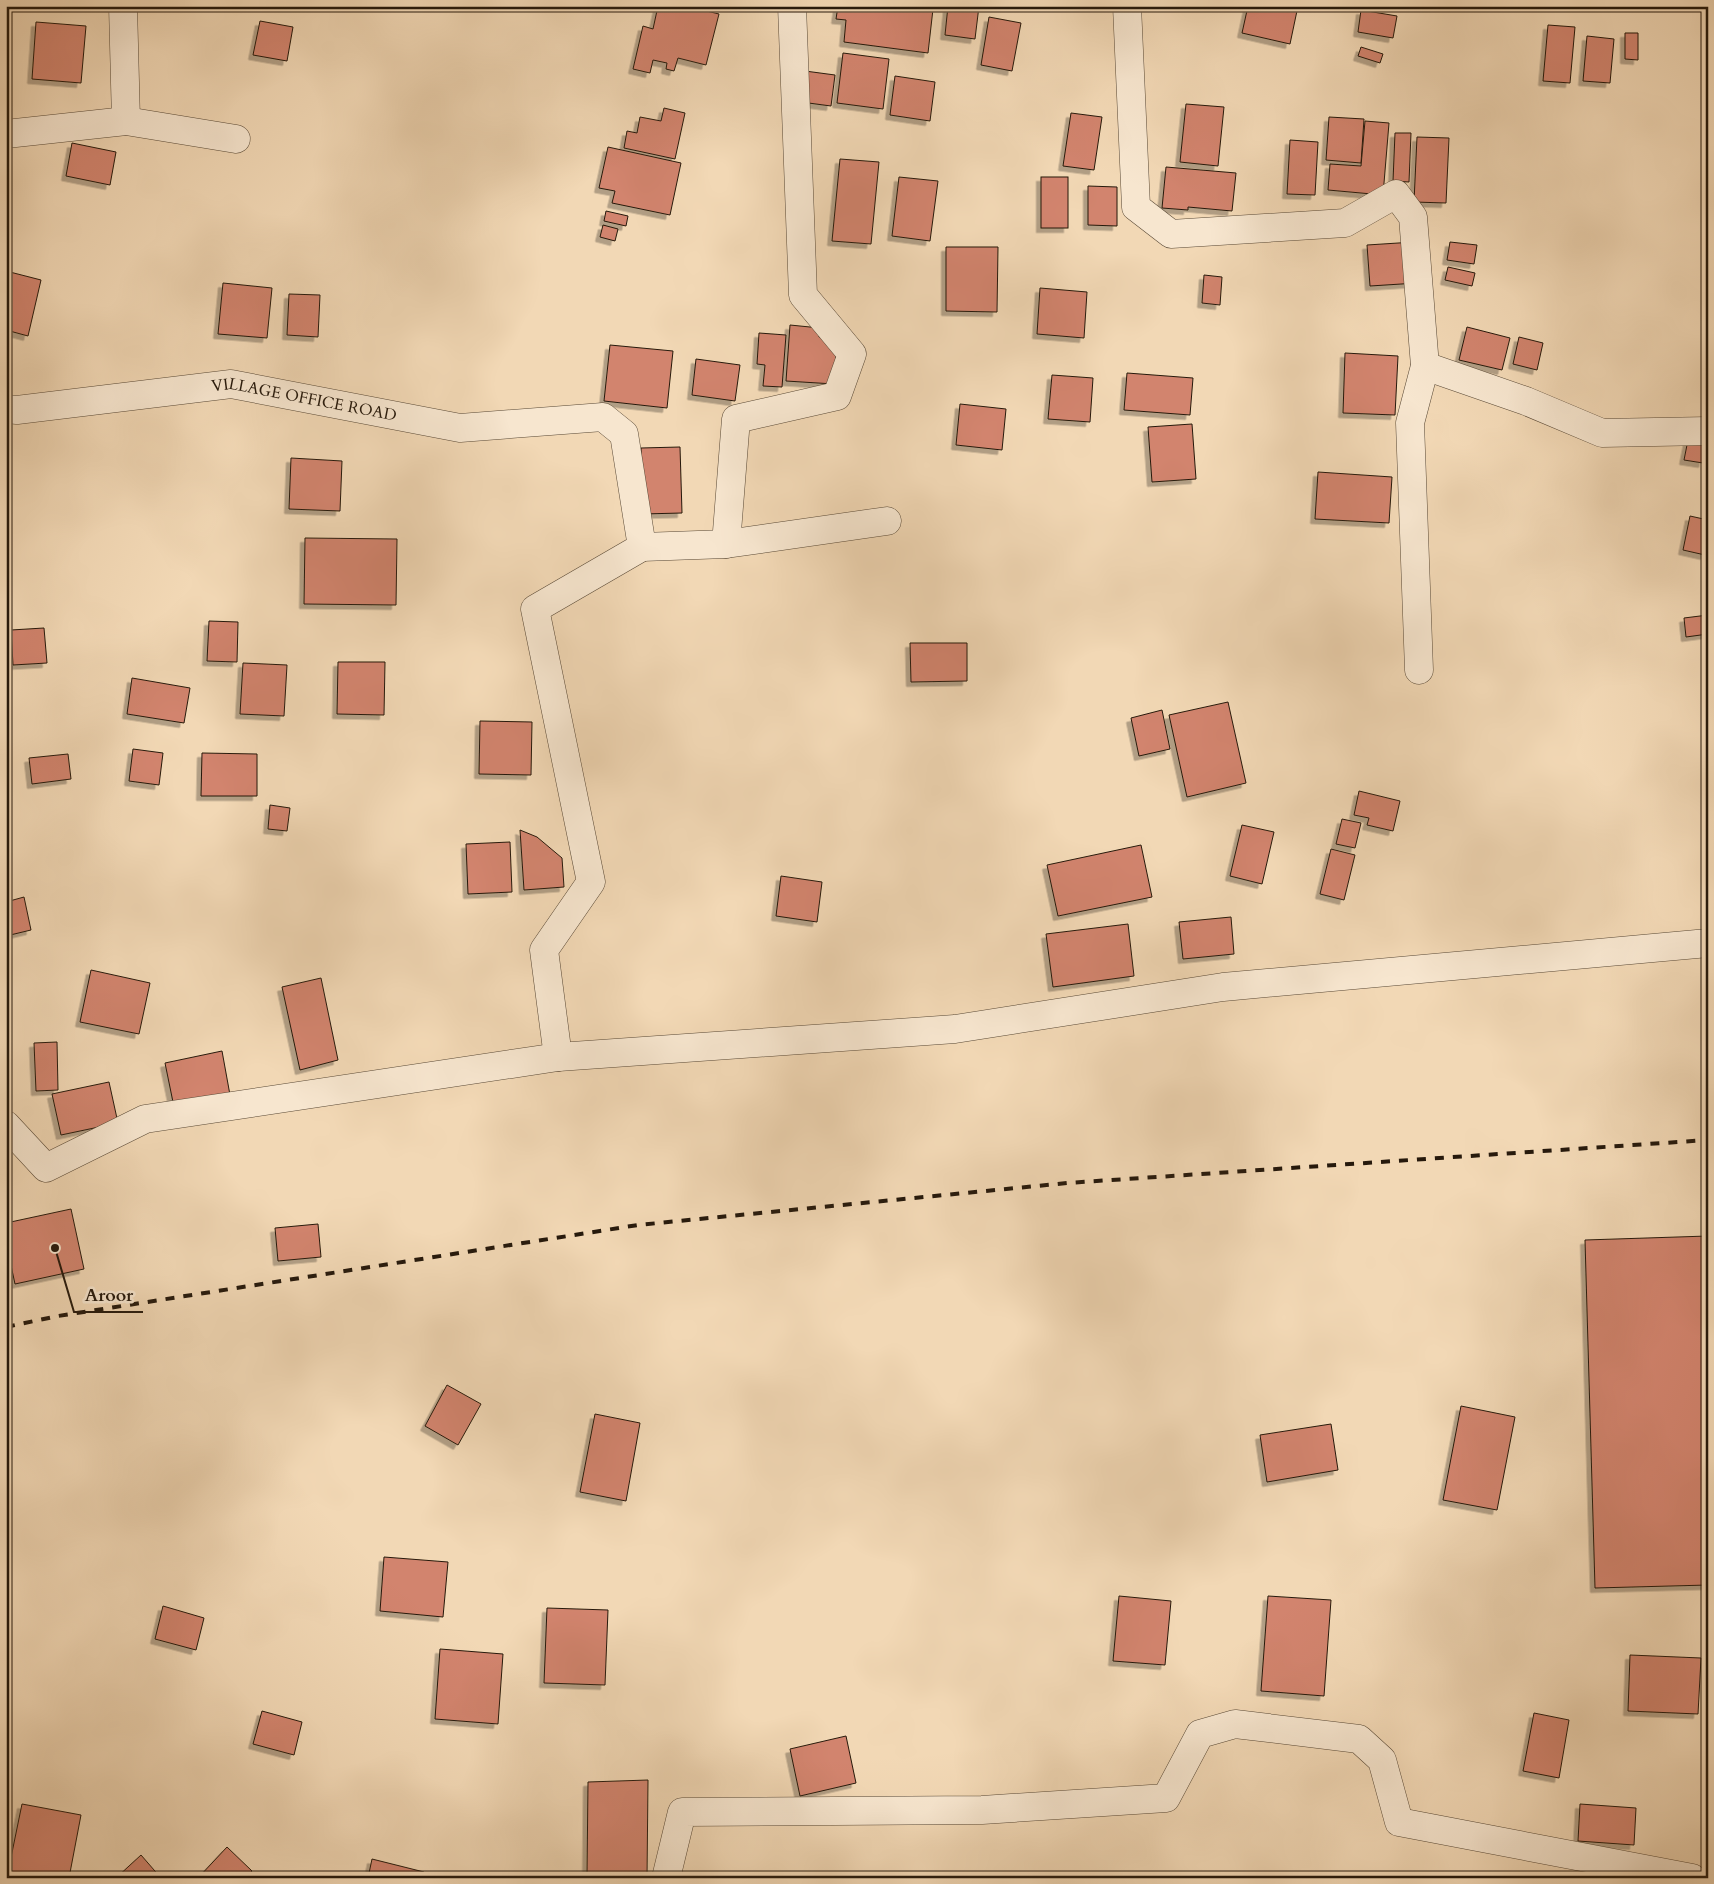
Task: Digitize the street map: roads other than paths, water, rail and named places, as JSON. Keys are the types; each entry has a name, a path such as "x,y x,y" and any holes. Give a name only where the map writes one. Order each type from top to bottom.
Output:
{"street":[{"path":"123,6 126,122"},
{"path":"726,544 736,419 837,396 852,354 802,295 792,6"},
{"path":"1127,6 1136,207 1171,234 1345,222 1396,194 1413,217 1425,366 1410,422 1419,670"},
{"path":"6,134 126,122 236,139"},
{"path":"1425,366 1526,401 1602,433 1708,431"},
{"name":"VILLAGE OFFICE ROAD","path":"6,409 17,410 231,384 460,428 603,417 624,434 642,547"},
{"path":"558,1057 544,950 591,882 535,608 642,547 726,544 887,521"},
{"path":"6,1125 46,1168 145,1119 558,1057 955,1029 1223,987 1708,943"},
{"path":"666,1878 682,1812 982,1810 1166,1798 1200,1734 1236,1724 1359,1739 1382,1760 1399,1822 1692,1878"}],"railway":[{"path":"6,1327 58,1316 638,1225 1067,1183 1708,1140"}],"place":[{"name":"Aroor","path":"55,1248"}]}
